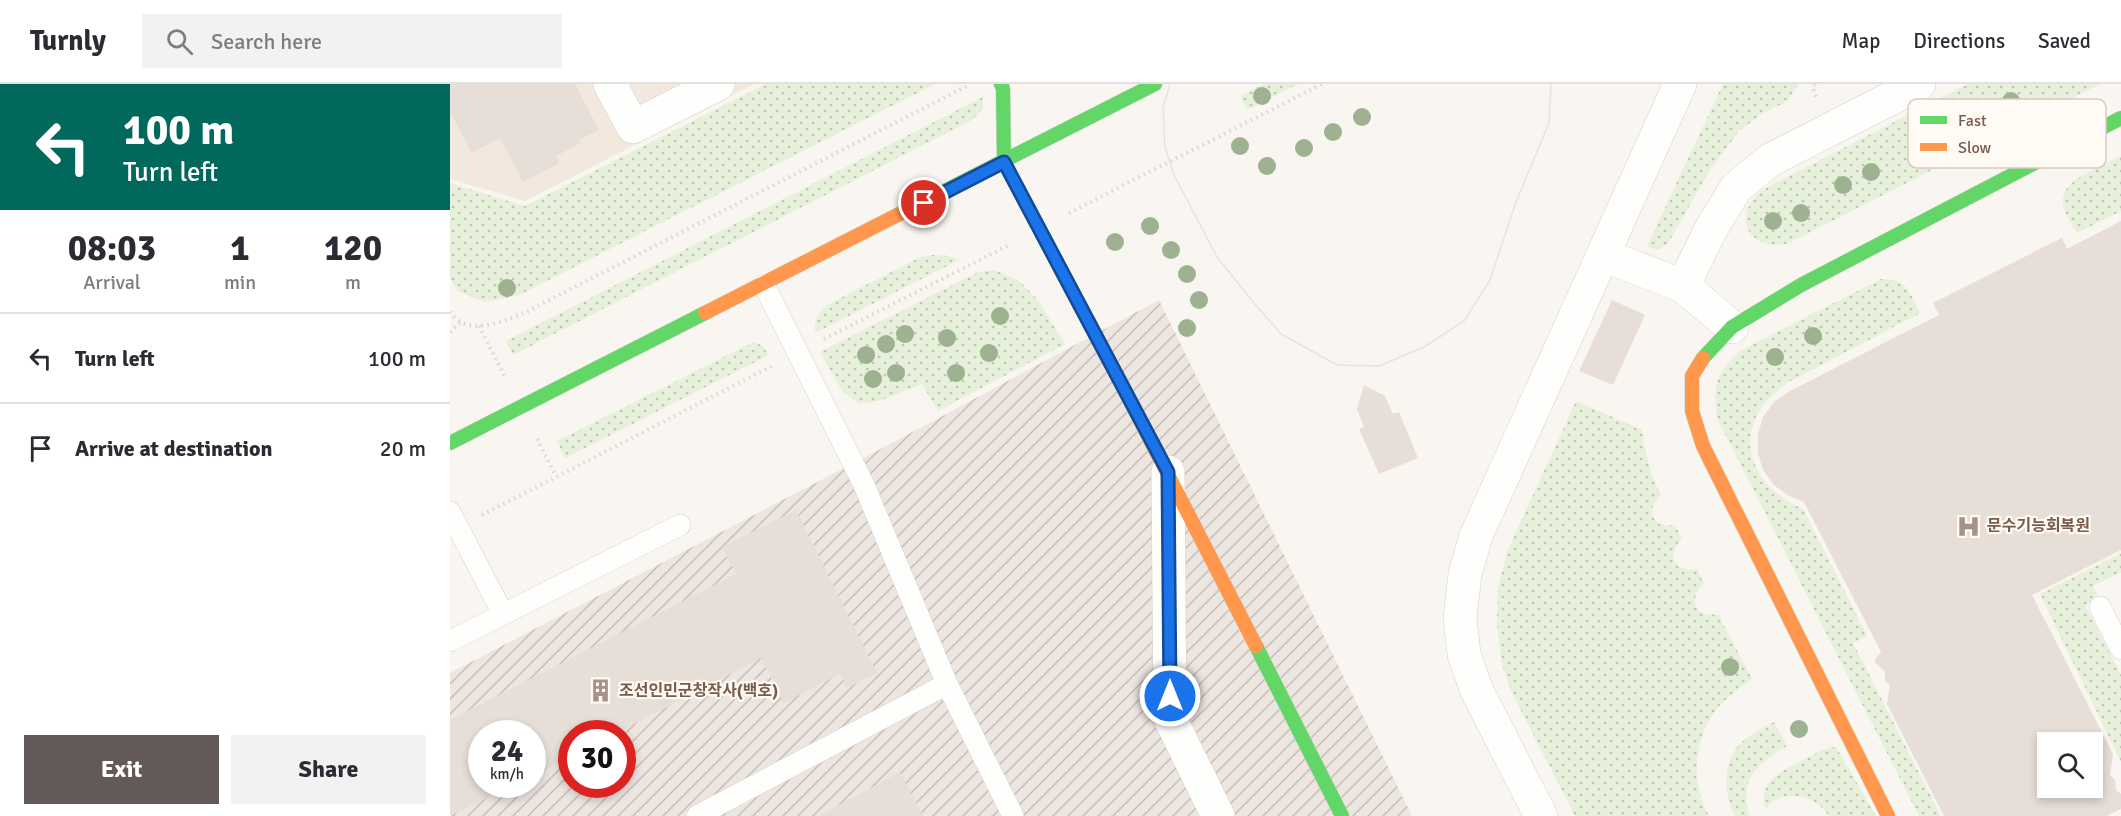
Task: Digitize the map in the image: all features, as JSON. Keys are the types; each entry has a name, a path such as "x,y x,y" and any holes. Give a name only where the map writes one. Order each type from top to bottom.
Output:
{"street":[{"path":"610,84 633,127 718,84"},
{"path":"1000,84 1003,89 1004,162 1168,472 1342,816"},
{"path":"450,443 1155,84"},
{"path":"1541,816 1477,691 1464,654 1460,618 1465,574 1476,536 1680,84"},
{"path":"1683,286 1711,229 1736,188 1770,160 1919,84"},
{"path":"2106,126 2121,118"},
{"path":"1888,816 1703,446 1692,411 1692,376 1706,353 1732,327 1801,285 2025,168"},
{"path":"1603,255 1683,286 1732,327"},
{"path":"1168,472 1170,718 1218,816"}],"lane":[{"path":"764,285 864,485 947,684 1013,816"},
{"path":"454,519 503,614"},
{"path":"450,641 680,525"},
{"path":"2100,608 2121,649"},
{"path":"697,816 947,684"}],"path":[{"path":"450,312 462,322 479,326 524,313 970,84"},
{"path":"454,519 798,352 1322,84"},
{"path":"450,332 462,322"}],"shaded area":[{"path":"450,84 754,84 525,201 450,179"},
{"path":"1159,300 1412,816 450,816 450,673 875,452"}],"green space":[{"path":"766,84 935,84 517,296 485,302 458,291 450,278 450,183 525,206"},
{"path":"1264,84 1298,84 1247,110 1240,96"},
{"path":"1723,84 1798,84 1788,101 1765,112 1739,131 1710,170 1668,243 1658,249 1647,246"},
{"path":"1968,84 2100,84 2071,99 1939,99"},
{"path":"983,97 983,108 972,120 513,355 506,341"},
{"path":"1908,115 1908,168 1936,168 1789,243 1775,245 1755,238 1746,221 1752,200 1762,190"},
{"path":"2121,156 2121,211 2077,233 2064,208 2064,195 2068,188 2084,174 2096,168 2106,168 2106,163"},
{"path":"949,256 959,260 815,333 817,317 827,305 921,257"},
{"path":"994,270 1019,281 1037,299 1065,344 938,411 922,384 882,400 859,404 842,391 820,352 978,272"},
{"path":"1881,279 1890,279 1902,284 1910,293 1920,313 1787,383 1769,398 1756,417 1751,432 1751,446 1753,460 1767,484 1778,494 1803,509 1867,636 1853,643 1941,816 1919,816 1717,418 1715,397 1718,381 1725,367 1740,351"},
{"path":"754,342 763,346 769,355 565,458 557,441"},
{"path":"1576,401 1642,430 1648,463 1661,495 1653,507 1653,517 1661,524 1675,525 1682,539 1674,551 1675,562 1689,570 1697,569 1704,584 1696,596 1696,606 1704,613 1718,614 1752,679 1715,711 1701,740 1697,779 1703,805 1709,816 1575,816 1512,693 1502,665 1497,624 1498,588 1507,552"},
{"path":"2121,553 2121,572 2093,586 2099,598 2085,605 2121,675 2121,762 2040,594"},
{"path":"1774,722 1787,746 1768,759 1753,774 1746,792 1750,816 1735,816 1731,808 1726,780 1733,753 1743,741"},
{"path":"1836,747 1876,816 1829,816 1813,801 1791,796 1776,800 1766,809 1764,792 1773,779 1813,754"}],"building":[{"path":"450,84 575,84 599,130 579,140 581,143 556,156 559,163 523,182 500,138 472,153 450,112"},
{"name":"문수기능회복원","path":"2121,221 2121,550 2032,595 2102,732 2037,732 2037,798 2103,798 2103,734 2113,754 2110,775 2115,780 2116,790 2121,794 2121,809 2107,816 1944,816 1887,704 1890,685 1885,681 1885,672 1874,661 1881,652 1804,502 1789,496 1774,485 1763,470 1758,453 1758,434 1763,417 1774,402 1790,391 1939,315 1933,303 2062,238 2067,249"},
{"path":"1612,300 1645,315 1613,385 1579,371"},
{"path":"1364,385 1385,396 1393,414 1399,412 1418,458 1379,474 1359,429 1364,427 1357,409"},
{"path":"796,510 877,673 847,688 840,674 784,703 761,658 636,723 636,720 558,720 558,763 546,768 546,720 468,720 468,798 487,798 450,816 450,720 736,574 722,547"},
{"path":"900,772 923,816 818,816"}],"tram line":[{"path":"1170,84 1163,108 1165,147 1174,175 1217,257 1281,334 1337,365 1379,366 1424,347 1464,321 1490,280 1516,202 1549,123 1551,84"}],"traffic: fast":[{"path":"1001,84 1003,89 1004,162 1123,387"},
{"path":"919,204 1155,84"},
{"path":"2106,126 2121,118"},
{"path":"1703,358 1732,327 1801,285 2025,168"},
{"path":"450,443 705,313"},
{"path":"1256,646 1342,816"}],"traffic: slow":[{"path":"705,313 919,204"},
{"path":"1703,358 1692,376 1692,411 1703,446 1888,816"},
{"path":"1123,387 1256,646"}],"place":[{"name":"문수기능회복원","path":"1969,526"},
{"name":"조선인민군창작사(백호)","path":"601,691"}],"route":[{"path":"924,203 1004,162 1168,472 1170,696"}]}
